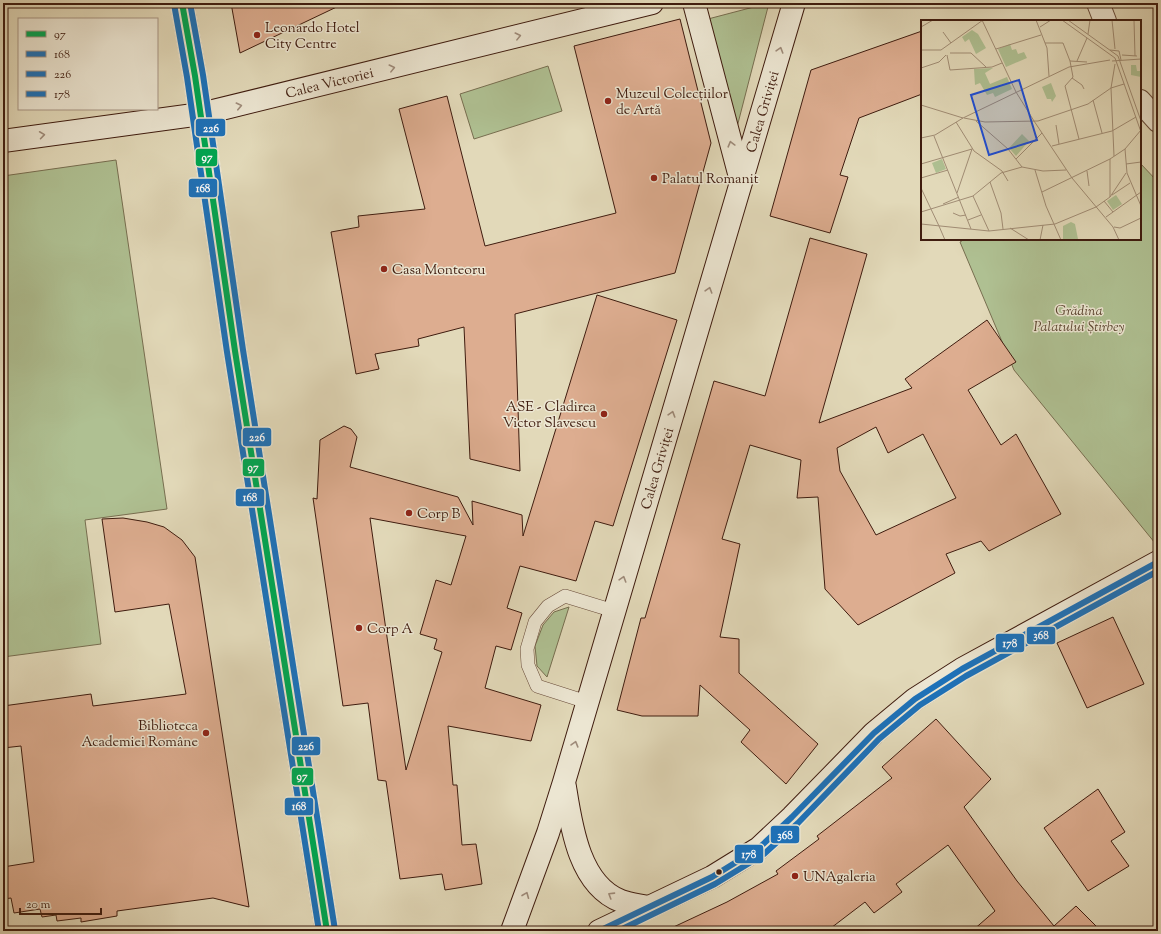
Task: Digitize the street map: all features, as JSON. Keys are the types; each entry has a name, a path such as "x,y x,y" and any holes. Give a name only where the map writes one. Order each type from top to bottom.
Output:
{"main road":[{"path":"182,3 201,114 237,366 327,931"}],"street":[{"name":"Calea Victoriei","path":"3,141 201,114 652,3"},
{"path":"694,3 741,181"},
{"name":"Calea Griviței","path":"512,931 548,833 564,782 794,3"},
{"path":"1098,3 1105,20"},
{"path":"1141,102 1158,121"},
{"path":"599,931 712,877 759,848 792,817 839,767 874,733 915,699 962,669 1158,562"},
{"path":"564,782 572,827 578,847 586,866 600,888 620,900 648,907"}],"lane":[{"path":"587,702 537,686 528,665 527,649 535,622 548,606 565,596 614,611"}],"green space":[{"path":"769,3 736,131 708,19"},
{"path":"548,66 562,111 474,139 460,94"},
{"path":"116,160 167,509 85,520 101,644 3,657 3,176"},
{"name":"Grădina Palatului Știrbey","path":"1141,164 1158,182 1158,541 1155,543 1014,370 960,242 963,240 1141,240"},
{"path":"569,607 547,677 537,666 535,646 543,625 554,612"}],"building":[{"name":"Leonardo Hotel City Centre","path":"231,3 345,3 240,53"},
{"name":"Palatul Romanit","path":"680,19 711,143 675,273 515,314 520,471 470,459 464,327 418,339 419,346 375,354 379,369 356,374 331,232 359,227 358,216 425,209 399,109 447,96 485,246 616,213 574,46"},
{"path":"921,31 921,94 859,118 840,175 848,177 830,233 770,216 811,70"},
{"path":"810,238 867,254 819,423 912,388 905,379 987,320 1016,362 968,390 1001,445 1016,434 1061,514 989,551 981,541 946,554 955,573 858,625 825,589 818,497 797,498 801,460 750,445 722,539 740,544 720,637 739,639 739,673 818,744 786,784 741,742 750,730 700,685 698,716 642,716 617,710 641,618 645,618 714,381 765,396","holes":["876,427 888,453 923,434 956,498 876,535 840,471 837,448"]},
{"path":"597,295 677,320 613,526 595,521 576,581 520,566 507,608 522,613 511,650 496,646 485,688 541,705 531,741 448,726 453,785 457,785 462,845 476,844 482,884 445,890 442,874 400,879 386,781 378,780 368,703 343,706 313,498 317,499 320,440 344,426 351,429 357,437 350,467 458,497 473,525 472,501 522,515 523,536","holes":["370,518 466,536 451,585 436,580 420,634 437,639 434,649 442,652 406,770"]},
{"path":"123,518 147,522 164,527 182,540 195,557 249,907 213,898 117,911 117,916 81,922 81,918 57,921 56,915 42,917 40,909 14,913 11,898 3,899 3,867 34,862 21,746 3,748 3,706 91,694 93,706 186,694 169,604 115,612 102,519"},
{"path":"1113,617 1144,684 1087,708 1057,643"},
{"path":"936,719 991,779 964,807 1017,881 1054,926 1076,906 1101,931 972,931 995,911 948,845 896,884 902,892 874,913 865,902 827,931 665,931 727,902 778,874 776,871 819,839 817,836 892,778 882,767"},
{"path":"1098,789 1125,832 1111,841 1129,866 1088,891 1044,828"}],"transit line":[{"name":"97","path":"182,3 195,76 235,351 327,931"},
{"name":"226","path":"190,3 203,75 243,350 335,930"},
{"name":"168","path":"174,4 187,77 227,352 319,931"},
{"name":"178","path":"599,931 712,877 759,848 792,817 874,733 915,699 962,669 1158,562"},
{"name":"368","path":"618,931 715,884 764,854 798,823 879,739 920,705 966,676 1158,571"}],"place":[{"name":"Leonardo Hotel City Centre","path":"257,35"},
{"name":"Muzeul Colecțiilor de Artă","path":"608,101"},
{"name":"Palatul Romanit","path":"654,178"},
{"name":"Casa Monteoru","path":"384,269"},
{"name":"ASE - Cladirea Victor Slavescu","path":"604,414"},
{"name":"Corp B","path":"409,513"},
{"name":"Corp A","path":"359,628"},
{"name":"Biblioteca Academiei Române","path":"206,733"},
{"name":"UNAgaleria","path":"795,876"}]}
